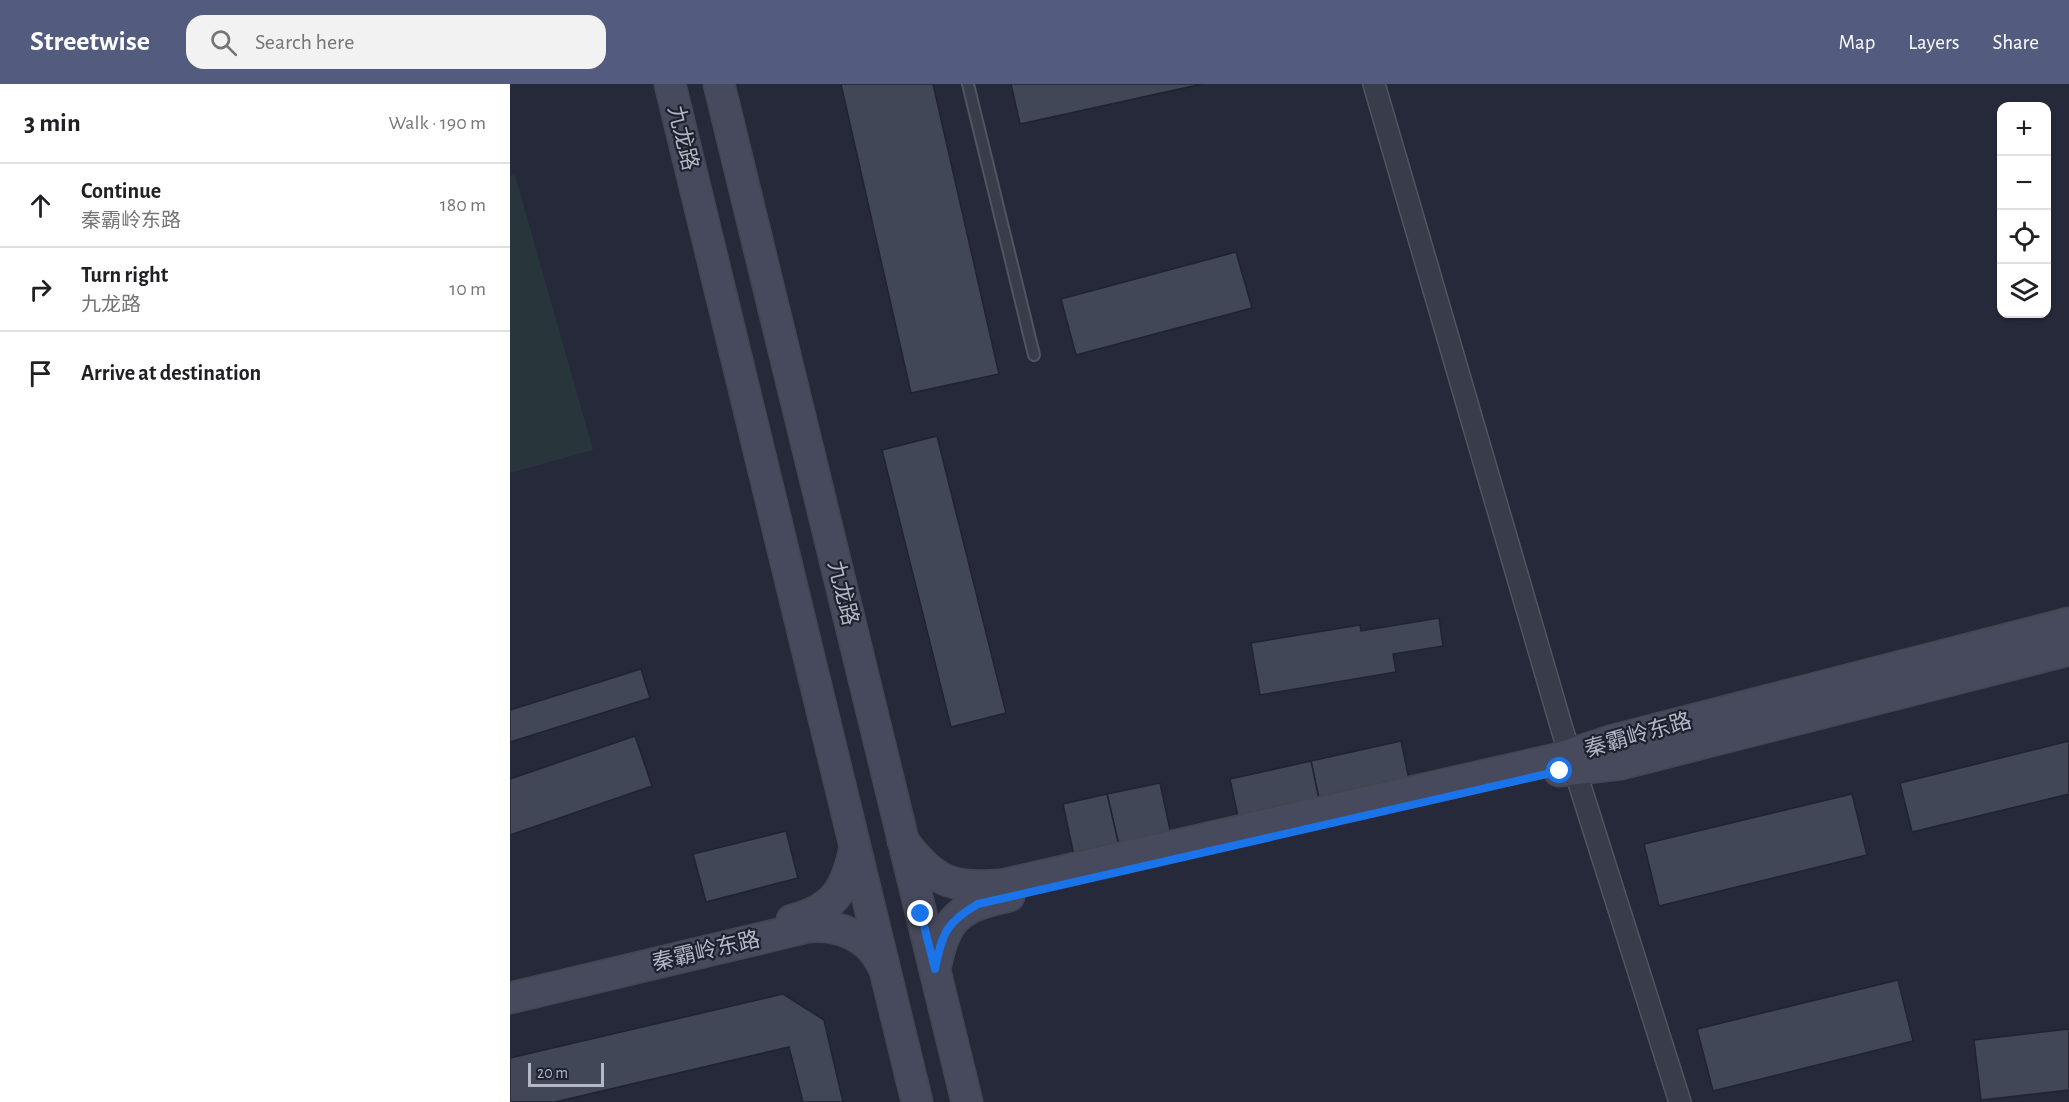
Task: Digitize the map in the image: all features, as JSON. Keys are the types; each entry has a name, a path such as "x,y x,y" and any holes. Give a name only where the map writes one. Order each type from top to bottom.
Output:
{"street":[{"name":"九龙路","path":"670,84 917,1102"},
{"name":"九龙路","path":"719,84 967,1102"},
{"path":"1374,84 1572,762 1680,1102"},
{"name":"秦霸岭东路","path":"935,969 940,946 948,928 959,914 978,904 1560,771 1572,762 1614,740 2069,623"},
{"name":"秦霸岭东路","path":"903,841 931,873 949,882 974,887 1001,885 1556,759 1622,764 2069,650"},
{"name":"秦霸岭东路","path":"510,987 806,917 827,906 841,891 850,872 855,847"},
{"name":"秦霸岭东路","path":"510,998 808,927 826,925 848,931 865,942 877,954 886,971"}],"lane":[{"path":"968,84 1034,356"}],"shaded area":[{"path":"515,175 593,450 510,473 510,176"}],"building":[{"path":"841,84 933,84 999,374 911,393"},
{"path":"1011,84 1202,84 1020,124"},
{"path":"1236,252 1252,308 1076,355 1061,299"},
{"path":"937,436 1006,713 951,727 882,450"},
{"path":"1439,618 1443,646 1393,654 1396,672 1260,695 1251,643 1360,625 1361,631"},
{"path":"641,669 650,698 510,742 510,710"},
{"path":"635,736 652,786 510,835 510,779"},
{"path":"1401,741 1410,784 1320,804 1311,761"},
{"path":"2069,741 2069,794 1912,832 1900,783"},
{"path":"1311,761 1320,804 1239,821 1230,779"},
{"path":"1160,783 1172,839 1120,850 1107,794"},
{"path":"1107,794 1120,850 1075,860 1063,804"},
{"path":"1852,794 1867,855 1659,906 1644,844"},
{"path":"786,831 798,878 706,902 693,854"},
{"path":"1898,980 1913,1041 1713,1091 1697,1029"},
{"path":"783,994 824,1020 843,1102 803,1102 789,1047 555,1102 510,1102 510,1058"},
{"path":"2069,1029 2069,1090 1981,1100 1974,1040"}],"route":[{"path":"921,914 935,969 940,946 948,928 959,914 978,904 1560,771"}]}
